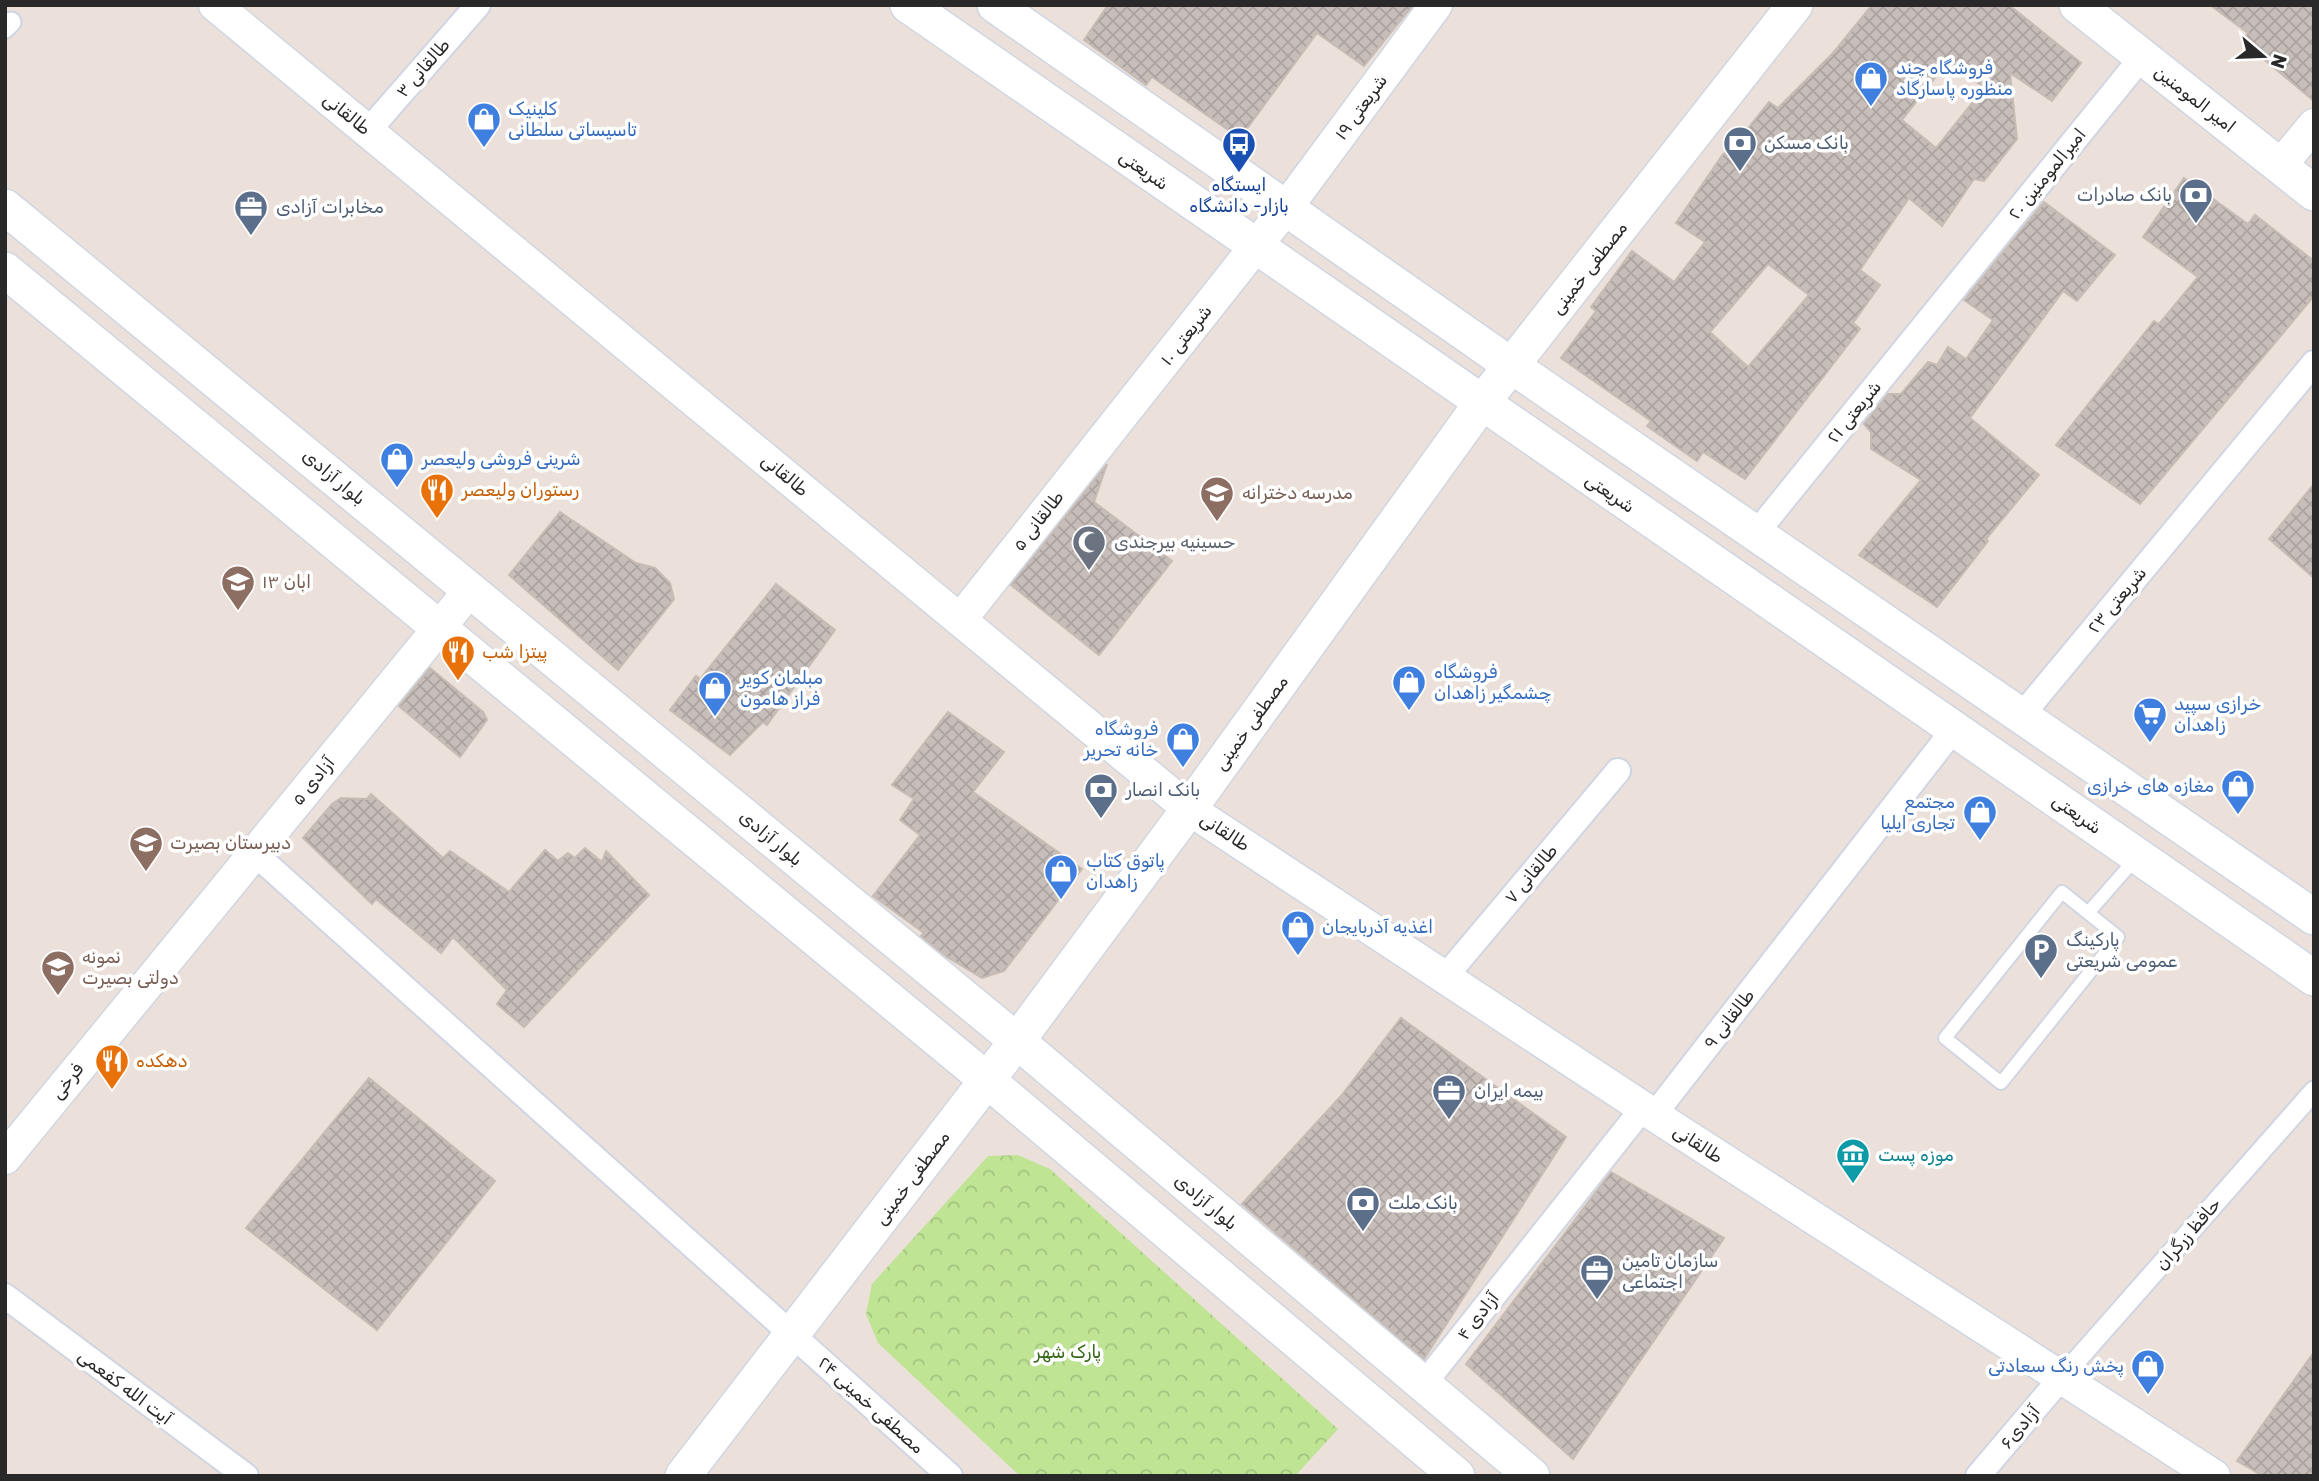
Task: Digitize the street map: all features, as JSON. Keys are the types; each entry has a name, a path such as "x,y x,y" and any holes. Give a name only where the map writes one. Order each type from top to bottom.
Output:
{"main road":[{"name":"شریعتی","path":"908,5 2314,978"},
{"path":"995,5 1512,366 2314,917"},
{"name":"مصطفی خمینی","path":"682,1476 1017,1041 1189,809 1481,404 1795,5"},
{"name":"امیر المومنین","path":"2077,5 2314,193"},
{"name":"بلوار آزادی","path":"5,206 1017,1041 1532,1476"},
{"path":"5,270 987,1080 1457,1476"}],"street":[{"name":"طالقانی","path":"215,5 1189,809 1648,1111 2214,1476"},
{"name":"طالقانی ۳","path":"368,131 478,5"},
{"name":"شریعتی ۱۹","path":"1255,247 1436,5"},
{"name":"امیرالمومنین ۲۰","path":"1951,292 2142,57"},
{"path":"2280,166 2314,125"},
{"name":"شریعتی ۱۰","path":"1117,422 1255,247"},
{"name":"شریعتی ۲۱","path":"1757,532 1951,292"},
{"name":"شریعتی ۲۳","path":"2022,715 2314,363"},
{"name":"طالقانی ۵","path":"960,620 1117,422"},
{"name":"آزادی ۵","path":"130,1005 470,590"},
{"name":"طالقانی ۹","path":"1533,1247 1804,922 1954,729"},
{"name":"طالقانی ۷","path":"1445,977 1618,771"},
{"name":"مصطفی خمینی ۲۴","path":"254,853 950,1476"},
{"name":"فرخی","path":"5,1158 130,1005"},
{"name":"حافظ زرگران","path":"2062,1378 2314,1091"},
{"name":"آزادی ۴","path":"1423,1385 1533,1247"},
{"name":"آیت الله کفعمی","path":"5,1296 246,1476"},
{"name":"آزادی۶","path":"1978,1476 2062,1378"}],"lane":[{"path":"2088,913 2138,856"},
{"path":"2062,892 2088,913 2118,937 2001,1083 1945,1038 2062,892"}],"green space":[{"name":"پارک شهر","path":"1018,1155 1050,1169 1338,1429 1295,1476 1020,1476 878,1343 866,1314 872,1284 988,1156"}],"building":[{"path":"1108,5 1413,5 1364,66 1317,33 1240,138 1152,77 1146,85 1084,40"},
{"path":"1872,5 2009,5 2081,63 2052,101 2010,73 2017,139 1984,181 1974,179 1942,226 1909,198 1860,270 1880,285 1853,323 1860,329 1745,479 1703,452 1697,461 1647,426 1651,421 1561,358 1596,311 1591,307 1632,251 1674,282 1705,242 1676,223 1723,154 1729,152 1769,102 1778,108 1833,53","holes":["1949,60 1984,88 1936,148 1902,120","1768,264 1809,295 1748,367 1710,332"]},
{"path":"2210,5 2314,5 2314,101 2242,41 2248,33"},
{"path":"2184,178 2248,224 2255,215 2314,261 2314,296 2140,504 2056,445 2154,321 2159,324 2198,277 2143,237"},
{"path":"2044,202 2115,255 2077,301 2063,291 1970,418 2039,475 1986,539 1988,541 1937,607 1859,555 1921,480 1871,449 1871,432 1864,424 1888,394 1901,394 1928,362 1937,365 1948,347 1966,359 1993,320 1964,300"},
{"name":"حسینیه بیرجندی","path":"1107,464 1094,502 1172,561 1099,655 1011,585"},
{"path":"2314,484 2314,578 2269,539"},
{"path":"560,512 636,563 655,568 670,583 674,599 618,670 509,575"},
{"path":"776,584 835,630 767,725 763,722 730,755 670,710 696,676 700,679"},
{"path":"430,668 483,712 487,720 460,757 399,706"},
{"path":"948,712 1004,752 973,792 1082,869 1004,971 982,978 947,957 921,936 924,933 873,896 920,835 900,820 914,799 892,785"},
{"path":"371,794 443,858 450,851 509,892 545,850 558,861 568,853 575,858 585,848 602,862 606,851 649,895 524,1027 497,1004 507,990 453,937 441,953 376,899 372,904 303,838 332,804 341,798 367,799"},
{"path":"1401,1018 1566,1137 1424,1359 1242,1204 1341,1096"},
{"path":"369,1078 495,1181 377,1330 246,1228"},
{"name":"سازمان تامین اجتماعی","path":"1611,1172 1724,1238 1573,1459 1466,1364"},
{"path":"2314,1352 2314,1476 2263,1476 2237,1461"}],"place":[{"name":"فروشگاه چند منظوره پاسارگاد","path":"1871,108"},
{"name":"کلینیک تاسیساتی سلطانی","path":"484,149"},
{"name":"بانک مسکن","path":"1740,173"},
{"name":"ایستگاه بازار- دانشگاه","path":"1239,174"},
{"name":"بانک صادرات","path":"2196,225"},
{"name":"مخابرات آزادی","path":"251,237"},
{"name":"شرینی فروشی ولیعصر","path":"397,489"},
{"name":"رستوران ولیعصر","path":"437,520"},
{"name":"مدرسه دخترانه","path":"1217,523"},
{"name":"حسینیه بیرجندی","path":"1089,572"},
{"name":"۱۳ ابان","path":"238,612"},
{"name":"پیتزا شب","path":"458,682"},
{"name":"فروشگاه چشمگیر زاهدان","path":"1409,712"},
{"name":"مبلمان کویر فراز هامون","path":"715,718"},
{"name":"خرازی سپید زاهدان","path":"2150,744"},
{"name":"فروشگاه خانه تحریر","path":"1183,769"},
{"name":"مغازه های خرازی","path":"2238,816"},
{"name":"بانک انصار","path":"1101,820"},
{"name":"مجتمع تجاری ایلیا","path":"1980,842"},
{"name":"دبیرستان بصیرت","path":"146,873"},
{"name":"پاتوق کتاب زاهدان","path":"1061,901"},
{"name":"اغذیه آذربایجان","path":"1298,957"},
{"name":"پارکینگ عمومی شریعتی","path":"2041,980"},
{"name":"نمونه دولتی بصیرت","path":"58,997"},
{"name":"دهکده","path":"112,1091"},
{"name":"بیمه ایران","path":"1449,1121"},
{"name":"موزه پست","path":"1853,1185"},
{"name":"بانک ملت","path":"1363,1233"},
{"name":"سازمان تامین اجتماعی","path":"1597,1301"},
{"name":"پخش رنگ سعادتی","path":"2148,1396"}]}
